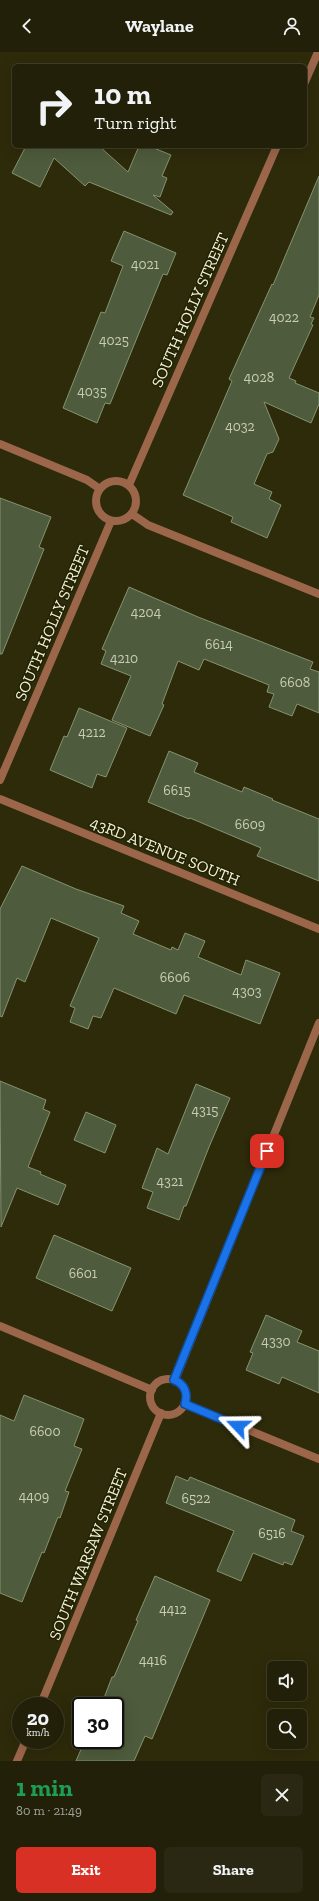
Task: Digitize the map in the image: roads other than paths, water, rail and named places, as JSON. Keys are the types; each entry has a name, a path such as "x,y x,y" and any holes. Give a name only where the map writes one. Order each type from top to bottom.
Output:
{"street":[{"path":"307,77 318,52"},
{"name":"SOUTH HOLLY STREET","path":"129,485 276,148"},
{"path":"0,444 87,480 100,489"},
{"path":"116,480 129,485 135,493 137,501 132,514 124,520 111,521 102,515 97,509 96,501 100,489 109,482 116,480"},
{"path":"132,514 148,525 319,594"},
{"name":"SOUTH HOLLY STREET","path":"0,780 111,521"},
{"name":"43RD AVENUE SOUTH","path":"0,799 319,929"},
{"path":"174,1380 319,1023"},
{"path":"0,1326 152,1390"},
{"path":"162,1380 174,1380 183,1385 186,1396 185,1404 178,1412 172,1414 161,1413 155,1409 152,1404 150,1398 152,1390 162,1380"},
{"path":"185,1404 319,1459"},
{"name":"SOUTH WARSAW STREET","path":"44,1697 161,1413"},
{"path":"18,1761 23,1749"}]}
